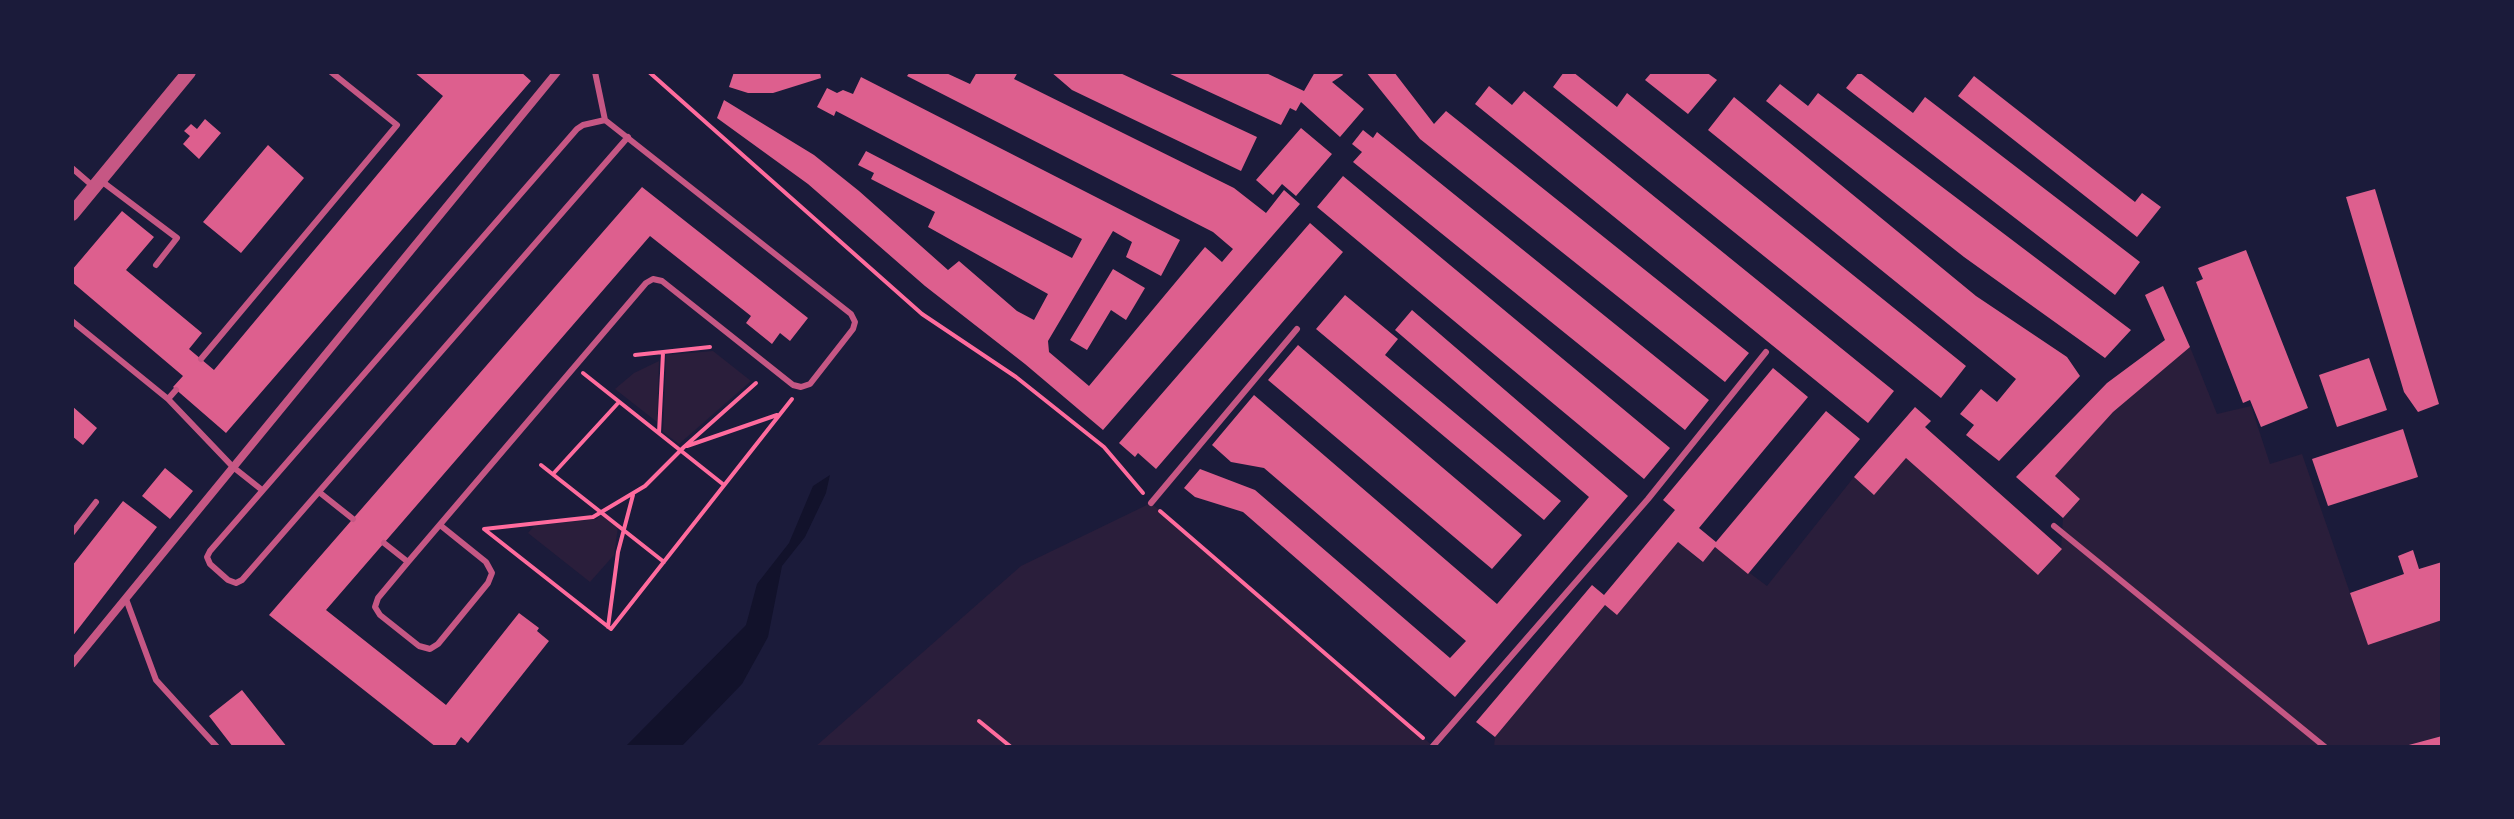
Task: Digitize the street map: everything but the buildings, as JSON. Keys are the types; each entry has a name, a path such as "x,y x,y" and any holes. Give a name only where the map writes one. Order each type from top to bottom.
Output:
{"street":[{"path":"72,214 189,72"},
{"path":"72,664 557,72"}],"lane":[{"path":"201,359 397,125 331,72"},
{"path":"440,525 486,562 492,573 488,583 438,644 430,649 419,646 380,615 375,607 378,598 408,562 646,283 653,279 662,281 793,385 801,387 810,384 853,329 855,322 851,314 605,120 595,72"},
{"path":"605,120 577,129 210,551 207,557 210,564 236,583 242,580 628,137"},
{"path":"72,168 177,238 156,265"},
{"path":"72,321 168,399 233,467 262,490"},
{"path":"1151,503 1297,329"},
{"path":"1433,746 1648,499 1766,352"},
{"path":"168,399 176,390"},
{"path":"319,492 353,519"},
{"path":"72,533 96,502"},
{"path":"2054,526 2325,747"},
{"path":"384,543 408,562"},
{"path":"126,599 156,680 217,747"}],"path":[{"path":"649,72 922,314 1016,377 1104,447 1151,503 1433,746"},
{"path":"635,355 710,347"},
{"path":"659,433 663,353"},
{"path":"574,367 724,485"},
{"path":"756,383 645,486 593,517 484,529 611,629 801,387"},
{"path":"553,474 619,402"},
{"path":"682,449 780,414"},
{"path":"541,465 664,562"},
{"path":"608,627 618,552 633,493"},
{"path":"979,721 1011,747"}],"shaded area":[{"path":"2190,347 2217,414 2251,406 2270,464 2302,454 2368,645 2442,620 2442,736 2402,747 1494,747 1495,737 1605,605 1678,542 1702,562 1715,547 1767,586 1854,477 1874,494 1906,458 2039,575 2061,549 2063,518 2080,499 2055,476 2113,412"},
{"path":"713,351 751,381 679,444 663,432 666,355"},
{"path":"659,361 657,422 615,389 634,373"},
{"path":"830,475 826,493 805,537 782,566 768,637 742,684 681,747 625,747 746,625 757,584 789,543 813,486"},
{"path":"1151,503 1434,747 815,747 1021,566"},
{"path":"601,514 618,527 614,555 590,582 528,533 534,526 597,519"}]}
